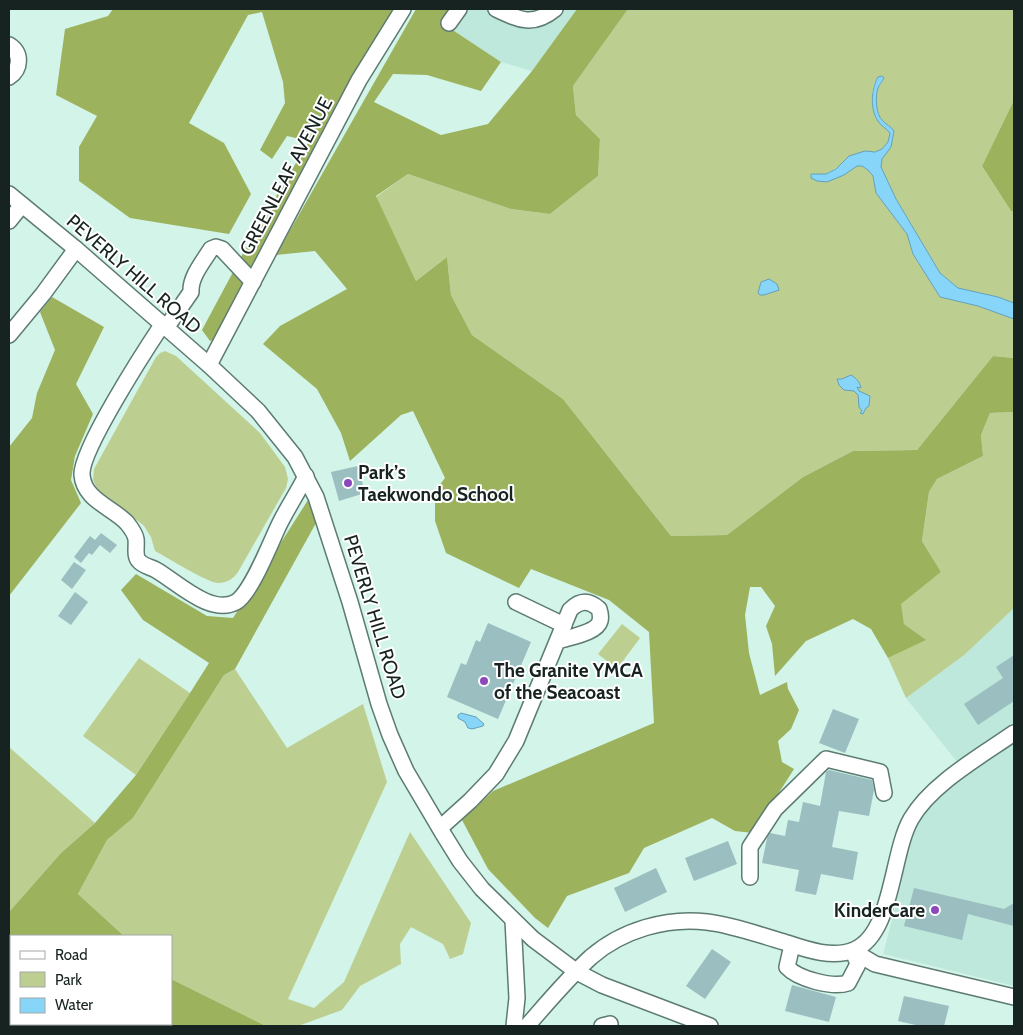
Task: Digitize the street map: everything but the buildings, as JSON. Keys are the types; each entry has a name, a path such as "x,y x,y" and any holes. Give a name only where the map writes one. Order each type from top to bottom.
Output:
{"street":[{"name":"GREENLEAF AVENUE","path":"210,365 359,80 403,9"},
{"path":"449,23 459,9"},
{"path":"496,9 525,20 537,20 555,9"},
{"path":"9,45 16,52 18,63 16,71 9,77"},
{"name":"PEVERLY HILL ROAD","path":"9,194 76,249 210,365 258,411 281,437 295,457 316,497 331,540 379,704 390,735 406,771 440,828 460,861 482,889 540,944 577,972 602,985 710,1026"},
{"path":"9,220 22,205"},
{"path":"253,282 222,248 216,247 211,249 196,272 191,292 144,352 117,399 92,444 82,466 82,475 89,492 95,499 125,521 133,530 136,538 137,556 140,562 207,602 224,606 239,600 248,590 306,476"},
{"path":"9,335 43,294 76,249"},
{"path":"516,602 564,625"},
{"path":"440,828 496,774 516,741 570,610 575,604 583,602 592,603 599,608 600,621 596,627 558,640"},
{"path":"528,1026 564,984 592,956 627,935 654,925 674,921 707,922 820,952 838,954 865,944 874,934 879,923 900,844 910,819 926,798 1014,733"},
{"path":"750,877 750,847 775,809 826,759 880,772 884,793"},
{"path":"513,920 517,998 514,1026"},
{"path":"792,945 787,967 792,973 816,981 840,985 848,982 858,964 853,950"},
{"path":"853,950 875,964 1014,996"}],"shaded area":[{"path":"452,9 577,9 532,71 501,62 442,23"},
{"path":"1014,608 1014,725 958,763 906,698 963,655"},
{"path":"1014,742 1014,986 883,954 902,882 905,849 920,819 931,806 964,776"}],"green space":[{"path":"113,9 396,9 219,338 210,341 202,330 248,244 309,141 287,136 272,159 260,150 285,103 283,82 262,12 248,15 189,123 224,143 251,194 229,234 130,218 79,181 79,147 97,116 56,95 65,29 108,16"},
{"path":"416,9 452,9 442,23 501,62 481,91 427,75 393,74 374,102 441,135 488,124 532,71 577,9 628,9 573,86 576,115 600,139 598,176 550,214 511,209 408,174 376,196 416,281 447,257 451,295 472,335 563,399 671,536 727,535 803,477 853,451 917,450 993,356 1014,358 1014,412 990,413 981,435 983,456 937,479 929,492 922,541 941,572 901,604 904,624 926,640 888,658 871,629 853,619 806,641 775,676 772,644 766,626 775,606 761,587 750,587 745,615 749,653 760,695 787,682 788,689 799,710 791,729 778,741 782,762 794,769 753,833 735,831 712,818 644,848 629,873 567,896 548,928 535,918 488,869 462,820 493,791 654,723 649,632 609,600 531,569 519,588 446,553 435,521 435,491 445,478 413,411 401,415 350,461 341,433 317,389 263,344 280,326 347,289 315,251 276,255"},
{"path":"628,9 1014,9 1014,100 982,166 1011,211 1014,211 1014,303 998,297 958,288 940,273 896,199 881,167 882,159 891,146 894,131 882,120 877,110 876,92 884,79 882,76 878,77 875,83 872,101 878,119 890,133 888,142 882,149 875,152 865,151 826,174 814,174 811,178 857,166 862,166 868,170 873,176 876,193 907,234 913,254 940,297 978,306 1014,319 1014,358 993,356 917,450 853,451 803,477 727,535 671,536 563,399 472,335 451,295 447,257 416,281 376,197 408,174 511,209 550,214 598,176 600,139 576,115 573,86"},
{"path":"1014,100 1014,211 1011,211 982,166"},
{"path":"52,297 104,327 76,384 93,414 75,456 71,480 81,503 9,596 9,447 32,418 37,393 55,350 40,312"},
{"path":"165,351 176,356 260,433 285,467 288,479 286,488 238,572 232,579 224,582 218,583 205,579 155,551 151,537 144,526 131,518 98,490 93,480 94,469 156,357"},
{"path":"1014,412 1014,608 964,655 906,698 888,658 925,640 904,624 900,604 941,572 922,541 929,492 937,479 983,456 981,435 990,413"},
{"path":"308,500 316,523 235,669 224,675 133,818 107,840 78,894 123,935 10,935 10,1025 172,1025 172,979 266,1026 9,1026 9,912 61,853 95,823 136,775 209,663 143,620 121,590 136,574 207,616 233,618"},
{"path":"622,624 640,638 617,669 598,654"},
{"path":"139,658 190,693 136,775 83,736"},
{"path":"235,669 287,748 363,704 387,782 288,999 314,1008 344,982 410,832 471,923 463,954 450,959 443,944 411,927 400,944 401,964 360,986 342,1010 298,1026 266,1026 172,979 172,935 123,935 78,894 107,840 133,818 224,675"},
{"path":"9,747 95,823 61,853 9,912"}],"water":[{"path":"882,76 884,78 877,92 877,110 882,120 894,131 891,147 882,159 881,167 896,199 940,273 958,288 998,297 1014,303 1014,319 978,306 940,297 913,254 907,234 876,193 873,176 868,170 862,166 857,166 844,175 827,182 811,178 811,174 826,174 836,169 849,156 865,151 875,152 882,149 888,142 890,133 878,121 873,105 873,93 876,82 878,77"},
{"path":"769,279 777,284 779,290 760,295 758,293 761,282"},
{"path":"851,375 860,384 861,388 857,387 859,391 870,396 869,406 863,414 860,413 862,411 859,407 858,395 854,391 844,390 839,385 837,379"},
{"path":"461,713 476,717 484,724 483,726 472,729 468,728 465,722 458,718 458,715"}],"place":[{"name":"Park’s Taekwondo School","path":"348,483"},
{"name":"The Granite YMCA of the Seacoast","path":"484,681"},
{"name":"KinderCare","path":"935,910"}]}
